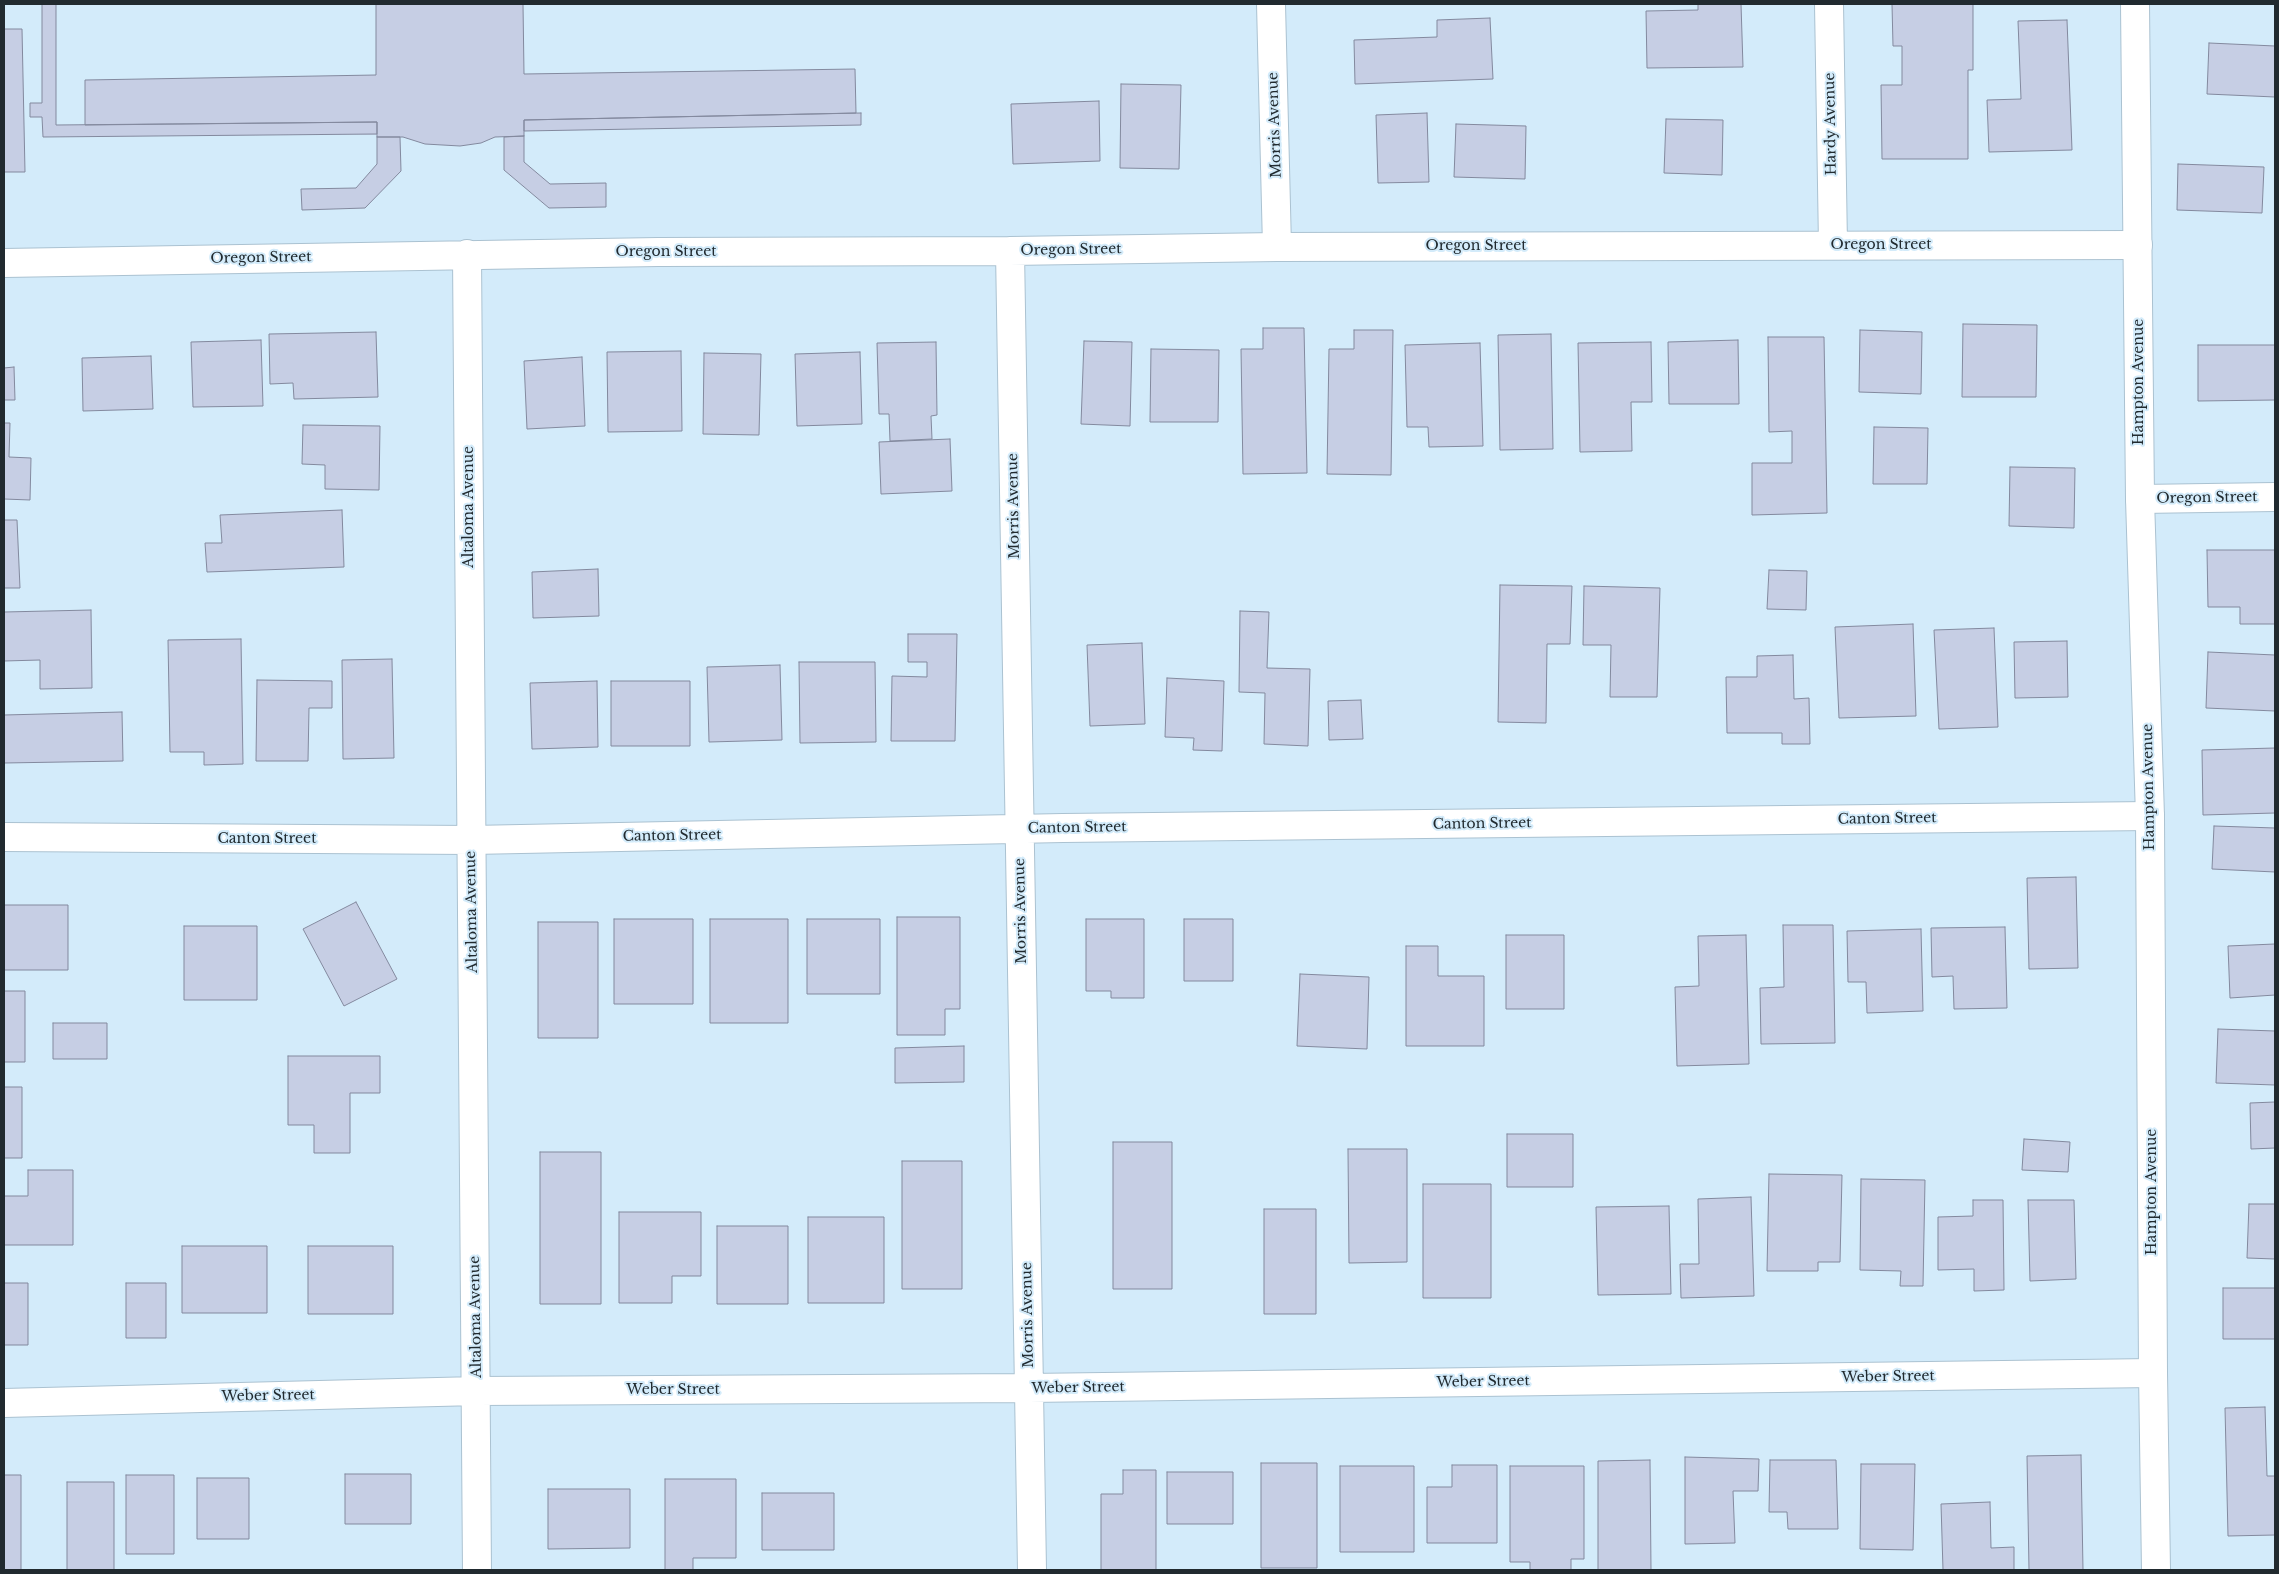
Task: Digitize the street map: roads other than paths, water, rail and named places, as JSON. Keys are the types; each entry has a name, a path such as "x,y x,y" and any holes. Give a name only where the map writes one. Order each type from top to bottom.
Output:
{"street":[{"name":"Morris Avenue","path":"1271,4 1277,247"},
{"name":"Hardy Avenue","path":"1829,4 1833,244"},
{"name":"Hampton Avenue","path":"2135,4 2140,500 2150,816 2156,1570"},
{"name":"Oregon Street","path":"4,263 466,254 1010,251 1277,247 2138,244"},
{"name":"Morris Avenue","path":"1010,251 1032,1570"},
{"name":"Altaloma Avenue","path":"466,254 477,1570"},
{"name":"Oregon Street","path":"2140,500 2275,497"},
{"name":"Canton Street","path":"4,837 472,840 1020,829 2150,816"},
{"name":"Weber Street","path":"4,1403 476,1391 1029,1388 2153,1373"}]}
